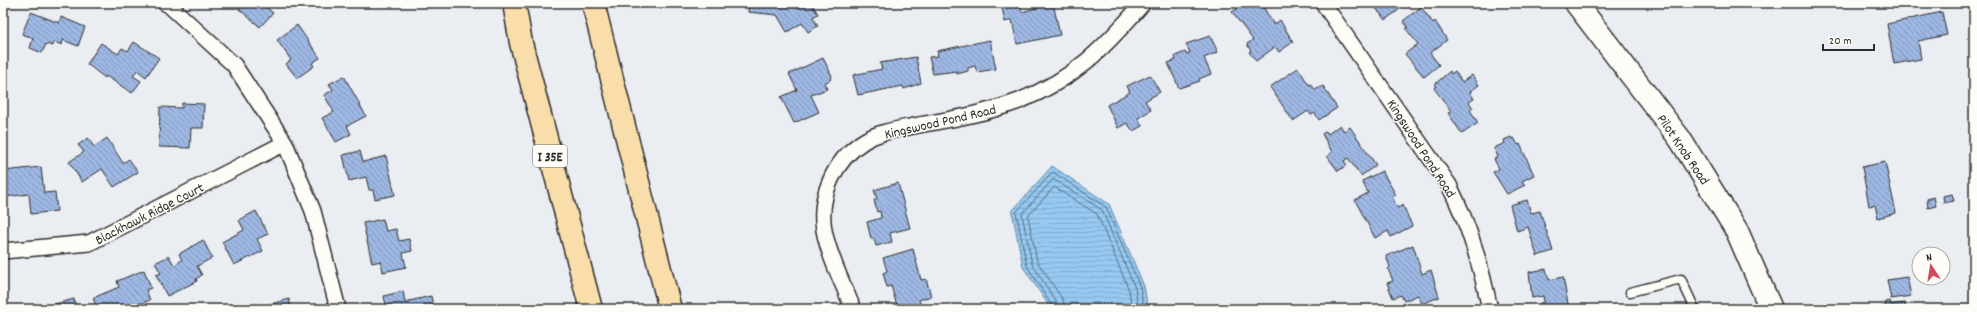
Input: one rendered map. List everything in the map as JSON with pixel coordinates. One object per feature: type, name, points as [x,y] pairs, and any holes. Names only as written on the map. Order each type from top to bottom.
[{"type":"highway","name":"I 35E","points":[[514,3],[523,50],[591,309]]},
{"type":"highway","points":[[593,3],[670,309]]},
{"type":"main road","name":"Pilot Knob Road","points":[[1576,3],[1680,139],[1737,231],[1771,309]]},
{"type":"street","name":"Kingswood Pond Road","points":[[853,309],[826,239],[823,220],[826,192],[833,175],[844,159],[865,140],[882,133],[986,111],[1018,101],[1055,84],[1089,61],[1104,47],[1143,3]]},
{"type":"street","name":"Kingswood Pond Road","points":[[1323,3],[1449,185],[1474,242],[1490,309]]},
{"type":"street","points":[[168,4],[234,65],[286,143],[313,210],[338,309]]},
{"type":"street","name":"Blackhawk Ridge Court","points":[[3,251],[89,243],[286,143]]},
{"type":"lane","points":[[1630,292],[1681,279],[1695,309]]},
{"type":"water","points":[[1052,166],[1109,204],[1144,286],[1148,309],[1051,309],[1023,267],[1012,211]]},
{"type":"building","points":[[240,3],[270,3],[266,7],[273,13],[260,27],[239,9],[242,5]]},
{"type":"building","points":[[749,3],[811,3],[818,14],[813,17],[818,26],[808,32],[802,23],[787,32],[777,15],[748,12]]},
{"type":"building","points":[[1001,3],[1020,3],[1022,12],[1053,3],[1060,35],[1017,44],[1012,20],[1005,22]]},
{"type":"building","points":[[1246,3],[1255,3],[1258,8],[1262,5],[1274,25],[1280,20],[1293,42],[1279,52],[1275,47],[1256,61],[1249,52],[1251,51],[1247,44],[1253,40],[1232,12]]},
{"type":"building","points":[[1372,3],[1396,3],[1400,9],[1385,20]]},
{"type":"building","points":[[1421,7],[1433,23],[1435,21],[1447,40],[1430,53],[1439,65],[1424,77],[1405,54],[1418,44],[1406,29],[1408,27],[1403,21]]},
{"type":"building","points":[[31,12],[59,23],[61,17],[85,27],[78,46],[63,40],[62,45],[54,42],[53,46],[46,44],[42,53],[30,48],[33,38],[22,34]]},
{"type":"building","points":[[1942,12],[1947,35],[1918,41],[1921,59],[1894,64],[1887,24]]},
{"type":"building","points":[[297,25],[320,58],[312,63],[314,66],[297,78],[286,64],[291,60],[277,40]]},
{"type":"building","points":[[1210,36],[1218,52],[1204,58],[1211,74],[1199,79],[1200,81],[1179,88],[1168,63],[1176,60],[1175,56],[1185,52],[1186,54],[1190,53],[1186,44]]},
{"type":"building","points":[[990,40],[996,69],[977,72],[975,66],[968,68],[968,71],[957,74],[957,71],[933,74],[929,57],[938,56],[937,51]]},
{"type":"building","points":[[134,42],[159,58],[146,77],[137,70],[133,76],[141,81],[132,93],[106,76],[105,78],[87,64],[101,43],[118,54],[122,48],[128,51]]},
{"type":"building","points":[[916,57],[921,83],[904,89],[903,86],[858,95],[853,75],[882,69],[880,63]]},
{"type":"building","points":[[823,58],[832,76],[830,80],[824,83],[827,89],[811,95],[819,112],[794,123],[781,97],[797,90],[789,74]]},
{"type":"building","points":[[1298,68],[1309,85],[1311,84],[1315,90],[1323,86],[1337,108],[1319,120],[1315,113],[1311,115],[1308,111],[1293,121],[1270,87]]},
{"type":"building","points":[[1450,71],[1451,74],[1455,71],[1462,82],[1472,75],[1479,85],[1470,92],[1474,99],[1469,102],[1473,108],[1470,110],[1478,123],[1462,134],[1448,113],[1451,111],[1434,88],[1437,86],[1435,84]]},
{"type":"building","points":[[1150,75],[1160,92],[1145,101],[1151,110],[1138,118],[1142,126],[1133,131],[1127,123],[1118,128],[1107,105],[1130,92],[1127,86]]},
{"type":"building","points":[[344,76],[366,116],[347,126],[351,134],[336,142],[322,118],[334,112],[324,95],[333,90],[329,84]]},
{"type":"building","points":[[182,103],[204,104],[203,128],[191,128],[190,148],[159,147],[160,107],[182,108]]},
{"type":"building","points":[[1340,125],[1344,131],[1350,127],[1376,165],[1361,176],[1348,158],[1344,161],[1347,165],[1338,171],[1327,156],[1332,152],[1322,134],[1326,131],[1328,134]]},
{"type":"building","points":[[1511,137],[1512,139],[1514,138],[1518,145],[1520,144],[1534,175],[1522,181],[1525,185],[1507,194],[1493,172],[1499,169],[1494,159],[1498,157],[1494,148],[1505,143],[1504,140]]},
{"type":"building","points":[[88,138],[94,147],[107,138],[123,163],[129,159],[138,172],[114,187],[102,169],[82,182],[69,162],[84,152],[78,145]]},
{"type":"building","points":[[360,151],[363,162],[386,156],[395,195],[375,199],[373,190],[369,190],[366,177],[349,181],[343,155]]},
{"type":"building","points":[[1885,162],[1896,213],[1878,218],[1875,205],[1869,206],[1862,167]]},
{"type":"building","points":[[41,167],[44,193],[55,192],[57,211],[31,214],[29,194],[5,197],[3,171]]},
{"type":"building","points":[[1382,171],[1396,195],[1392,197],[1398,208],[1403,205],[1412,226],[1391,237],[1388,231],[1375,238],[1355,200],[1368,193],[1362,181]]},
{"type":"building","points":[[898,183],[910,228],[890,233],[892,242],[876,246],[874,239],[871,239],[867,222],[881,218],[880,211],[877,212],[874,200],[877,199],[874,190]]},
{"type":"building","points":[[1952,194],[1954,201],[1944,203],[1943,196]]},
{"type":"building","points":[[1934,197],[1936,206],[1928,208],[1927,199]]},
{"type":"building","points":[[1527,200],[1531,213],[1540,211],[1553,251],[1537,256],[1528,227],[1517,231],[1510,205]]},
{"type":"building","points":[[256,211],[268,234],[257,239],[263,251],[234,265],[222,242],[244,230],[239,220]]},
{"type":"building","points":[[383,219],[386,231],[396,229],[399,241],[409,239],[412,251],[403,253],[406,267],[383,272],[381,261],[372,263],[363,223]]},
{"type":"building","points":[[203,240],[212,258],[197,266],[202,275],[196,279],[197,281],[167,296],[156,275],[161,273],[155,263],[169,256],[174,265],[182,260],[179,254]]},
{"type":"building","points":[[1413,245],[1422,274],[1431,270],[1439,297],[1422,304],[1418,295],[1404,301],[1401,295],[1393,298],[1387,283],[1393,281],[1388,269],[1390,267],[1386,256]]},
{"type":"building","points":[[913,249],[921,280],[926,279],[931,296],[919,300],[922,309],[898,309],[891,286],[887,287],[883,273],[887,271],[883,258]]},
{"type":"building","points":[[1546,269],[1549,280],[1563,277],[1569,309],[1542,309],[1540,303],[1544,302],[1543,296],[1532,298],[1529,272]]},
{"type":"building","points":[[144,270],[151,288],[146,290],[150,300],[127,309],[97,309],[93,298],[119,287],[117,281]]},
{"type":"building","points":[[1907,277],[1911,296],[1891,299],[1887,280]]},
{"type":"building","points":[[403,291],[405,302],[431,296],[434,309],[387,309],[384,296]]},
{"type":"building","points":[[74,299],[76,309],[48,309],[47,306]]},
{"type":"building","points":[[289,299],[291,309],[268,309],[267,305]]},
{"type":"building","points":[[1890,301],[1891,305],[1905,303],[1906,309],[1874,309],[1886,306],[1885,302]]}]
